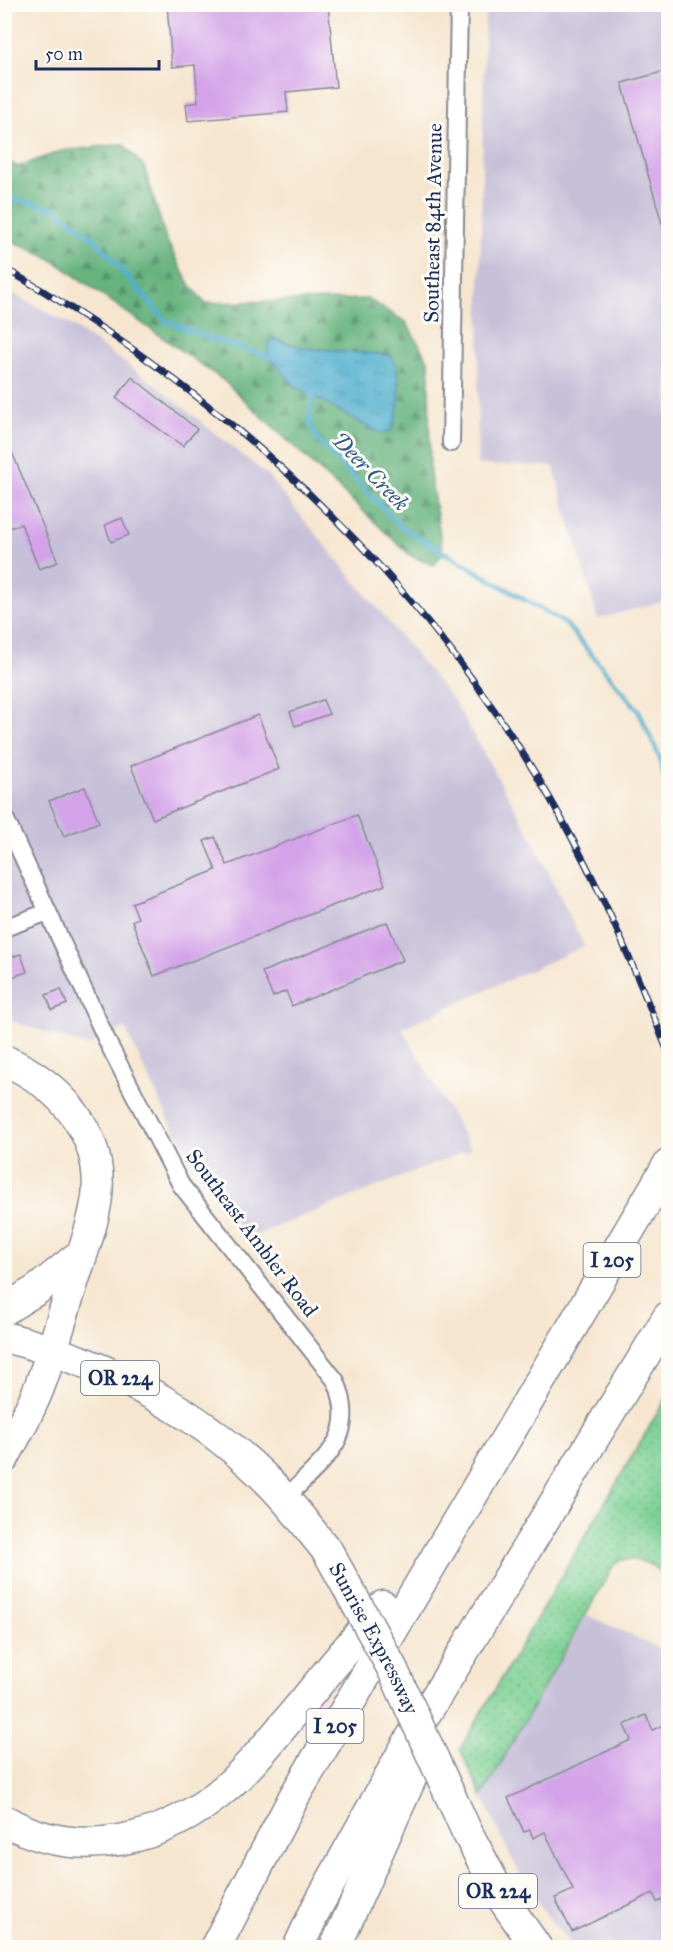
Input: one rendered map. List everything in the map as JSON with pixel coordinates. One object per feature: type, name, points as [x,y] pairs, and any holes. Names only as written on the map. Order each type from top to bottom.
[{"type":"highway","points":[[4,1060],[28,1071],[67,1102],[85,1131],[95,1161],[97,1179],[93,1217],[40,1386],[4,1458]]},
{"type":"highway","name":"I 205","points":[[215,1947],[295,1795],[663,1173]]},
{"type":"highway","points":[[4,1310],[38,1289],[81,1254]]},
{"type":"highway","points":[[298,1947],[377,1798],[447,1678],[669,1317]]},
{"type":"highway","name":"Sunrise Expressway","points":[[4,1338],[51,1350],[94,1365],[177,1410],[239,1455],[285,1499],[328,1552],[392,1668],[466,1830],[502,1898],[537,1947]]},
{"type":"highway","points":[[4,1820],[50,1840],[100,1843],[156,1831],[196,1811],[229,1785],[259,1754],[463,1510]]},
{"type":"highway","points":[[335,1947],[475,1635]]},
{"type":"street","name":"Southeast 84th Avenue","points":[[451,443],[459,4]]},
{"type":"street","name":"Southeast Ambler Road","points":[[4,816],[109,1046],[181,1185],[336,1381],[343,1398],[345,1421],[338,1442],[285,1499]]},
{"type":"street","points":[[4,928],[48,912]]},
{"type":"shaded area","points":[[485,5],[668,5],[668,600],[598,619],[553,466],[477,465]]},
{"type":"shaded area","points":[[4,289],[68,323],[149,380],[267,475],[454,701],[531,836],[584,946],[402,1028],[471,1149],[246,1239],[177,1137],[125,1028],[87,1046],[5,1019]]},
{"type":"shaded area","points":[[587,1615],[668,1652],[668,1947],[574,1947],[552,1923],[517,1869],[482,1796]]},
{"type":"green space","points":[[123,144],[144,167],[166,239],[188,282],[205,303],[368,299],[406,322],[429,362],[430,474],[443,553],[434,565],[411,556],[224,381],[51,259],[5,238],[5,160],[18,167],[61,151]]},
{"type":"green space","points":[[668,1395],[668,1585],[660,1572],[646,1563],[630,1559],[615,1563],[482,1796],[460,1749]]},
{"type":"water","points":[[274,339],[305,348],[390,355],[399,382],[399,403],[391,431],[381,434],[296,387],[268,356],[268,343]]},
{"type":"building","points":[[167,4],[328,4],[336,87],[286,92],[288,112],[188,121],[186,104],[198,102],[195,65],[172,67]]},
{"type":"building","points":[[669,70],[669,234],[665,234],[622,83]]},
{"type":"building","points":[[132,377],[197,429],[183,446],[116,398]]},
{"type":"building","points":[[4,433],[58,562],[39,569],[21,524],[4,530]]},
{"type":"building","points":[[122,518],[129,535],[111,542],[105,525]]},
{"type":"building","points":[[323,700],[329,714],[295,726],[290,712]]},
{"type":"building","points":[[258,715],[279,769],[153,819],[131,766]]},
{"type":"building","points":[[85,787],[99,822],[64,836],[49,801]]},
{"type":"building","points":[[357,815],[385,885],[154,976],[132,921],[138,918],[132,903],[216,870],[204,841],[215,837],[227,865]]},
{"type":"building","points":[[387,922],[403,960],[292,1006],[286,991],[273,997],[262,972]]},
{"type":"building","points":[[21,954],[27,972],[12,977],[5,959]]},
{"type":"building","points":[[61,989],[67,1004],[52,1010],[46,995]]},
{"type":"building","points":[[646,1715],[653,1730],[669,1722],[669,1897],[657,1902],[653,1893],[572,1932],[555,1898],[573,1890],[545,1832],[533,1838],[530,1830],[524,1832],[508,1798],[631,1740],[624,1725]]},
{"type":"waterway","name":"Deer Creek","points":[[4,197],[56,209],[95,239],[165,320],[209,338],[273,358]]},
{"type":"waterway","name":"Deer Creek","points":[[310,391],[313,397],[309,419],[316,438],[401,527],[566,624],[638,710],[659,756],[668,790]]},
{"type":"railway","points":[[4,268],[92,321],[175,380],[255,445],[330,514],[399,588],[464,668],[522,751],[587,866],[612,918],[668,1052]]}]
